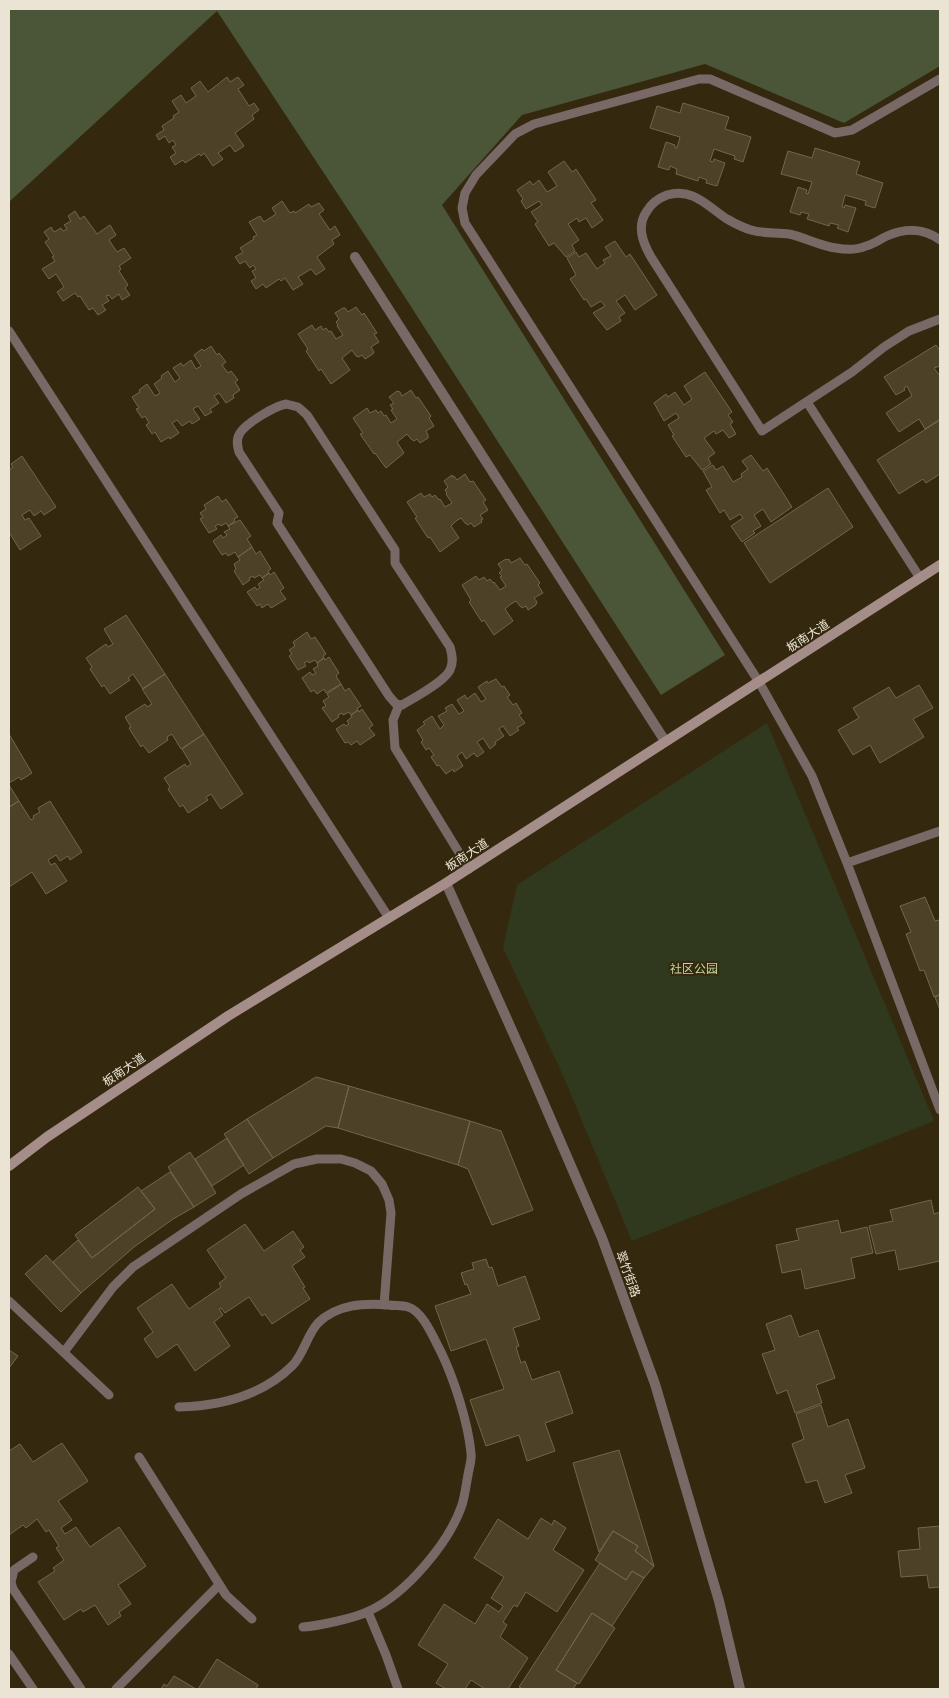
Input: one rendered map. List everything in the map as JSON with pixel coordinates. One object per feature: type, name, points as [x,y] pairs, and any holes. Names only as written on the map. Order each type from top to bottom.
[{"type":"main road","name":"板南大道","points":[[9,1166],[47,1137],[228,1016],[446,883],[940,565]]},
{"type":"street","points":[[355,257],[665,741]]},
{"type":"street","name":"翠竹街路","points":[[446,883],[602,1238],[648,1365],[720,1601],[740,1689]]},
{"type":"lane","points":[[940,80],[852,130],[835,133],[710,79],[700,79],[534,124],[515,134],[476,175],[465,193],[462,208],[465,223],[759,682],[812,776],[847,863],[940,1110]]},
{"type":"lane","points":[[940,240],[925,232],[914,229],[899,232],[865,247],[853,249],[836,248],[811,242],[791,234],[752,230],[727,219],[702,200],[689,194],[676,193],[665,196],[648,208],[643,216],[641,227],[645,247],[762,431],[852,372],[884,347],[909,331],[940,319]]},
{"type":"lane","points":[[9,331],[388,918]]},
{"type":"lane","points":[[807,402],[920,578]]},
{"type":"lane","points":[[399,705],[389,696],[276,523],[279,513],[239,452],[237,441],[241,431],[280,405],[298,407],[308,415],[395,550],[395,562],[450,647],[453,659],[447,674],[399,705],[394,716],[394,744],[398,755],[469,868]]},
{"type":"lane","points":[[847,863],[940,831]]},
{"type":"lane","points":[[64,1352],[113,1286],[133,1267],[256,1186],[294,1164],[317,1159],[341,1159],[355,1163],[371,1170],[382,1184],[389,1200],[391,1213],[384,1305]]},
{"type":"lane","points":[[9,1301],[109,1395]]},
{"type":"lane","points":[[179,1407],[226,1402],[259,1389],[279,1378],[294,1364],[318,1323],[329,1314],[341,1308],[373,1303],[409,1307],[429,1328],[444,1359],[464,1417],[471,1454],[461,1506],[446,1536],[431,1558],[412,1580],[390,1599],[368,1612],[303,1627]]},
{"type":"lane","points":[[139,1458],[226,1595],[252,1619]]},
{"type":"lane","points":[[33,1557],[14,1570],[11,1582],[13,1589],[81,1689]]},
{"type":"lane","points":[[116,1689],[219,1585]]},
{"type":"lane","points":[[368,1612],[398,1689]]},
{"type":"lane","points":[[9,1654],[33,1689]]},
{"type":"green space","points":[[9,9],[940,9],[940,66],[844,123],[705,64],[522,115],[442,205],[725,655],[661,695],[372,246],[217,11],[9,202]]},
{"type":"green space","name":"社区公园","points":[[767,723],[934,1121],[632,1241],[562,1073],[503,948],[517,885]]},
{"type":"building","points":[[227,77],[230,82],[238,77],[244,85],[238,89],[249,106],[254,103],[259,110],[252,115],[254,119],[235,133],[244,146],[235,152],[230,145],[218,153],[223,159],[213,166],[204,153],[185,163],[183,160],[175,165],[170,157],[176,153],[172,147],[176,145],[173,140],[169,143],[165,136],[159,140],[156,135],[164,130],[162,126],[179,112],[172,101],[181,95],[186,103],[196,96],[191,88],[200,81],[208,92]]},
{"type":"building","points":[[683,103],[729,117],[725,129],[751,137],[743,162],[734,159],[735,156],[714,149],[710,161],[713,162],[714,159],[725,163],[717,186],[706,183],[707,180],[699,177],[698,181],[676,174],[677,169],[670,166],[669,170],[658,167],[666,142],[675,145],[675,148],[677,148],[680,137],[650,128],[657,106],[680,113]]},
{"type":"building","points":[[815,148],[860,162],[856,174],[883,183],[875,208],[865,205],[866,201],[845,195],[842,207],[844,208],[845,205],[856,208],[848,232],[837,228],[839,225],[830,223],[829,226],[807,219],[809,214],[801,212],[800,215],[790,212],[798,187],[807,190],[806,193],[808,194],[812,182],[781,174],[788,151],[812,158]]},
{"type":"building","points":[[564,161],[572,172],[576,169],[596,200],[591,203],[603,220],[592,228],[586,218],[579,222],[577,218],[568,224],[579,240],[572,245],[575,251],[566,257],[554,243],[549,246],[535,224],[538,222],[531,212],[542,205],[539,201],[526,209],[521,201],[523,199],[517,190],[530,181],[533,185],[539,180],[547,192],[557,186],[548,172]]},
{"type":"building","points":[[282,201],[290,213],[294,211],[295,213],[309,204],[311,207],[319,203],[324,210],[319,214],[330,230],[335,226],[340,235],[332,240],[334,244],[317,257],[325,269],[316,275],[311,269],[298,277],[303,284],[293,290],[285,278],[281,281],[279,279],[266,288],[263,284],[256,289],[251,281],[256,278],[252,271],[256,269],[253,265],[250,268],[245,261],[240,264],[235,257],[243,252],[240,248],[257,235],[249,222],[260,216],[264,222],[276,214],[272,208]]},
{"type":"building","points":[[75,211],[80,219],[84,216],[97,234],[110,225],[116,235],[109,240],[117,252],[124,248],[131,258],[119,266],[121,269],[119,271],[128,285],[125,288],[130,295],[122,300],[119,294],[112,299],[109,295],[106,296],[109,301],[102,305],[106,310],[98,315],[93,308],[89,310],[80,296],[78,297],[75,293],[63,301],[57,292],[64,287],[56,274],[49,279],[42,269],[55,261],[45,242],[49,239],[44,232],[51,227],[54,232],[61,228],[63,231],[67,229],[64,225],[71,221],[68,216]]},
{"type":"building","points":[[615,241],[626,257],[630,254],[657,295],[635,310],[625,295],[616,301],[625,313],[619,317],[621,321],[607,330],[593,313],[605,306],[601,301],[591,307],[586,299],[584,300],[570,279],[576,275],[567,258],[576,252],[579,257],[586,253],[597,269],[605,263],[603,260],[611,256],[605,247]]},
{"type":"building","points":[[356,307],[362,315],[364,313],[377,333],[374,334],[379,342],[371,347],[374,352],[373,354],[365,359],[362,355],[356,356],[352,350],[342,358],[350,370],[331,384],[321,369],[319,371],[298,334],[312,325],[315,330],[321,326],[323,330],[326,328],[329,332],[331,331],[336,339],[343,335],[337,326],[336,322],[339,319],[335,313],[343,308],[348,312]]},
{"type":"building","points":[[936,345],[940,351],[940,366],[934,368],[940,376],[940,419],[925,429],[919,419],[899,432],[886,413],[912,396],[907,386],[904,388],[905,390],[896,395],[884,377]]},
{"type":"building","points":[[211,346],[217,355],[219,353],[226,362],[222,365],[228,373],[231,371],[238,380],[235,382],[240,390],[233,395],[234,398],[226,403],[219,393],[214,396],[219,403],[210,409],[212,412],[205,416],[198,406],[193,409],[200,419],[192,424],[190,421],[182,426],[177,420],[172,423],[179,433],[161,442],[155,432],[152,434],[146,425],[149,423],[145,416],[142,418],[136,409],[139,408],[132,397],[147,384],[155,396],[160,393],[154,384],[162,378],[161,376],[168,371],[175,382],[180,378],[173,368],[181,363],[183,366],[191,360],[196,369],[201,366],[194,355],[202,349],[204,351]]},
{"type":"building","points":[[705,372],[732,412],[728,415],[733,422],[730,424],[736,434],[729,438],[723,430],[716,434],[714,431],[704,438],[715,453],[708,458],[711,464],[702,470],[690,455],[686,457],[672,436],[674,435],[668,425],[679,418],[676,413],[664,421],[654,403],[666,394],[668,397],[675,392],[684,405],[692,399],[684,386]]},
{"type":"building","points":[[411,390],[431,416],[429,418],[434,426],[426,431],[428,438],[420,443],[417,439],[414,441],[411,439],[407,434],[397,442],[404,453],[386,468],[360,434],[363,433],[353,418],[367,408],[370,413],[376,410],[378,413],[381,411],[391,423],[397,419],[390,405],[394,403],[389,397],[397,391],[402,396]]},
{"type":"building","points":[[940,420],[940,474],[926,483],[923,479],[899,494],[877,460]]},
{"type":"building","points":[[751,455],[763,471],[767,468],[792,507],[771,522],[763,509],[754,515],[761,526],[742,542],[731,526],[743,518],[740,514],[730,520],[724,510],[720,513],[706,490],[712,487],[703,471],[713,465],[716,470],[723,466],[733,482],[742,477],[741,474],[748,469],[742,461]]},
{"type":"building","points":[[22,456],[56,507],[44,515],[41,511],[34,516],[30,510],[22,515],[25,520],[29,518],[41,536],[20,550],[9,532],[9,470],[13,467],[11,464]]},
{"type":"building","points":[[465,474],[470,482],[473,481],[486,500],[483,502],[488,510],[480,515],[483,519],[481,520],[482,522],[474,527],[471,523],[468,525],[465,523],[461,518],[456,521],[451,526],[459,538],[440,552],[430,537],[428,538],[407,502],[421,493],[424,497],[430,494],[432,497],[435,495],[440,499],[445,507],[452,503],[446,494],[445,490],[448,487],[444,481],[452,475],[457,480]]},
{"type":"building","points":[[828,488],[853,527],[770,583],[744,543]]},
{"type":"building","points":[[218,496],[222,502],[226,499],[238,517],[228,526],[226,523],[221,526],[219,524],[215,526],[217,529],[209,533],[200,519],[203,517],[200,513],[206,509],[204,505]]},
{"type":"building","points":[[240,520],[251,536],[247,539],[252,547],[238,557],[235,552],[228,556],[226,553],[222,555],[213,541],[221,535],[223,538],[227,535],[224,532],[230,529],[228,526]]},
{"type":"building","points":[[252,547],[256,554],[260,551],[271,569],[262,578],[260,575],[254,578],[253,576],[243,585],[234,571],[236,569],[234,564],[240,560],[238,557]]},
{"type":"building","points":[[520,558],[525,565],[527,564],[540,583],[538,585],[543,593],[534,598],[537,602],[536,605],[528,610],[526,606],[522,608],[516,601],[505,609],[513,621],[494,635],[484,620],[482,622],[469,602],[471,600],[462,585],[476,576],[479,580],[484,577],[487,581],[490,579],[494,582],[500,590],[506,586],[500,577],[502,576],[499,573],[502,570],[498,564],[506,559],[509,559],[511,563]]},
{"type":"building","points":[[274,572],[284,588],[280,591],[286,599],[271,608],[268,604],[262,608],[260,604],[257,606],[247,592],[255,587],[257,590],[260,587],[258,584],[264,580],[262,578]]},
{"type":"building","points":[[126,615],[165,674],[143,689],[133,674],[128,678],[130,680],[110,694],[104,685],[102,687],[90,669],[92,667],[86,658],[106,644],[108,647],[113,644],[104,629]]},
{"type":"building","points":[[307,632],[311,639],[315,637],[326,654],[317,663],[315,660],[309,663],[308,661],[304,663],[306,666],[298,670],[289,656],[292,654],[289,650],[295,646],[293,642]]},
{"type":"building","points":[[329,657],[339,673],[336,676],[341,684],[326,693],[324,689],[317,694],[314,690],[311,692],[302,678],[310,672],[312,675],[316,673],[313,669],[318,666],[317,663]]},
{"type":"building","points":[[165,674],[204,734],[181,749],[172,734],[167,737],[168,740],[149,753],[143,745],[141,747],[129,728],[131,727],[125,717],[145,704],[147,707],[152,704],[142,689]]},
{"type":"building","points":[[496,679],[510,695],[507,697],[513,705],[516,703],[522,713],[519,715],[525,723],[510,736],[503,726],[499,729],[504,736],[495,742],[496,744],[490,749],[483,738],[477,742],[484,752],[477,757],[474,753],[466,759],[462,752],[457,756],[463,766],[454,772],[453,769],[446,774],[431,757],[434,755],[429,748],[426,750],[417,730],[425,724],[423,722],[432,716],[440,729],[444,725],[438,716],[447,711],[445,708],[452,704],[459,714],[464,711],[457,700],[465,695],[467,699],[475,693],[481,702],[486,699],[478,687],[487,681],[488,683]]},
{"type":"building","points":[[341,684],[345,691],[349,688],[361,706],[351,715],[349,712],[338,715],[339,717],[332,722],[322,708],[326,706],[323,701],[329,697],[327,694]]},
{"type":"building","points":[[919,685],[933,708],[913,719],[924,737],[880,763],[870,745],[853,755],[838,730],[859,718],[853,708],[889,687],[896,698]]},
{"type":"building","points":[[362,709],[373,725],[369,728],[375,735],[360,745],[357,741],[351,745],[348,742],[345,743],[336,729],[344,724],[346,726],[349,724],[347,721],[352,717],[351,715]]},
{"type":"building","points":[[9,734],[32,773],[21,780],[19,777],[11,782],[9,781]]},
{"type":"building","points":[[204,734],[243,794],[221,809],[211,794],[206,797],[208,800],[188,813],[183,805],[180,807],[168,789],[170,787],[164,778],[185,764],[187,767],[191,764],[182,749]]},
{"type":"building","points":[[9,785],[19,801],[9,807]]},
{"type":"building","points":[[19,801],[31,820],[34,818],[33,816],[40,812],[38,808],[50,801],[82,852],[70,860],[68,856],[60,861],[56,855],[48,860],[51,865],[55,863],[67,881],[46,894],[32,872],[9,887],[9,807]]},
{"type":"building","points":[[925,897],[935,921],[939,920],[940,924],[940,994],[934,997],[924,970],[920,971],[906,934],[911,932],[900,906]]},
{"type":"building","points":[[940,995],[940,1010],[935,997]]},
{"type":"building","points":[[316,1077],[349,1086],[338,1128],[326,1126],[273,1158],[247,1119]]},
{"type":"building","points":[[349,1086],[470,1121],[458,1165],[338,1128]]},
{"type":"building","points":[[247,1119],[273,1158],[249,1174],[224,1134]]},
{"type":"building","points":[[470,1121],[501,1131],[533,1210],[492,1225],[468,1169],[458,1165]]},
{"type":"building","points":[[227,1138],[244,1165],[212,1186],[195,1159]]},
{"type":"building","points":[[190,1152],[216,1193],[194,1207],[168,1167]]},
{"type":"building","points":[[170,1172],[194,1207],[173,1219],[134,1247],[81,1293],[53,1262],[78,1240],[92,1258],[155,1209],[141,1191]]},
{"type":"building","points":[[138,1187],[155,1209],[92,1258],[75,1235]]},
{"type":"building","points":[[931,1200],[934,1214],[940,1212],[940,1261],[899,1270],[895,1250],[876,1254],[869,1226],[893,1221],[890,1210]]},
{"type":"building","points":[[838,1220],[841,1233],[867,1227],[873,1253],[851,1258],[855,1278],[805,1289],[801,1269],[782,1273],[776,1245],[799,1240],[796,1229]]},
{"type":"building","points":[[245,1224],[264,1251],[293,1231],[304,1247],[300,1250],[305,1257],[292,1266],[310,1299],[272,1324],[265,1314],[262,1316],[249,1297],[225,1313],[221,1308],[219,1309],[223,1315],[214,1322],[230,1346],[195,1371],[177,1344],[157,1358],[144,1339],[153,1332],[137,1308],[172,1284],[189,1309],[221,1287],[219,1283],[226,1278],[207,1250]]},
{"type":"building","points":[[46,1255],[81,1293],[61,1312],[25,1274]]},
{"type":"building","points":[[486,1259],[489,1268],[492,1267],[498,1286],[525,1276],[540,1319],[513,1328],[519,1346],[516,1347],[521,1363],[525,1361],[532,1380],[559,1371],[573,1413],[545,1423],[555,1451],[527,1461],[519,1435],[486,1446],[470,1400],[504,1389],[486,1339],[451,1351],[435,1306],[471,1294],[467,1284],[465,1285],[461,1273],[474,1269],[472,1263]]},
{"type":"building","points":[[791,1315],[799,1337],[818,1330],[835,1378],[816,1385],[822,1403],[795,1413],[787,1390],[777,1394],[762,1354],[775,1350],[766,1324]]},
{"type":"building","points":[[9,1350],[18,1356],[9,1368]]},
{"type":"building","points":[[821,1405],[828,1427],[848,1419],[865,1468],[845,1475],[852,1493],[825,1503],[817,1480],[806,1483],[792,1444],[804,1439],[796,1414]]},
{"type":"building","points":[[62,1443],[88,1481],[58,1501],[72,1520],[61,1528],[65,1534],[76,1527],[90,1547],[119,1527],[146,1566],[118,1585],[131,1604],[119,1612],[121,1616],[108,1625],[95,1605],[83,1612],[81,1609],[64,1620],[38,1582],[55,1571],[53,1568],[64,1560],[56,1548],[59,1546],[49,1530],[46,1532],[37,1519],[26,1528],[23,1525],[9,1535],[9,1451],[20,1444],[33,1462]]},
{"type":"building","points":[[619,1450],[654,1566],[635,1551],[638,1546],[613,1531],[599,1552],[573,1463]]},
{"type":"building","points":[[541,1518],[552,1525],[554,1520],[566,1528],[553,1550],[584,1570],[557,1612],[526,1592],[517,1607],[514,1605],[503,1622],[507,1625],[500,1637],[528,1658],[508,1689],[485,1689],[471,1680],[465,1689],[446,1689],[436,1683],[448,1664],[418,1645],[444,1604],[475,1624],[487,1604],[499,1612],[503,1606],[491,1598],[504,1577],[474,1558],[498,1519],[528,1539]]},
{"type":"building","points":[[940,1526],[940,1587],[929,1588],[927,1575],[901,1577],[898,1551],[920,1549],[918,1528]]},
{"type":"building","points":[[613,1531],[638,1546],[635,1551],[654,1566],[644,1578],[632,1571],[626,1580],[595,1560]]},
{"type":"building","points":[[600,1563],[626,1580],[632,1571],[644,1578],[612,1626],[592,1613],[556,1670],[577,1683],[573,1689],[524,1689],[519,1687]]},
{"type":"building","points":[[592,1613],[615,1628],[579,1684],[556,1670]]},
{"type":"building","points":[[217,1659],[258,1685],[256,1689],[198,1689]]},
{"type":"building","points":[[174,1676],[196,1689],[161,1689],[164,1684],[167,1686]]}]
